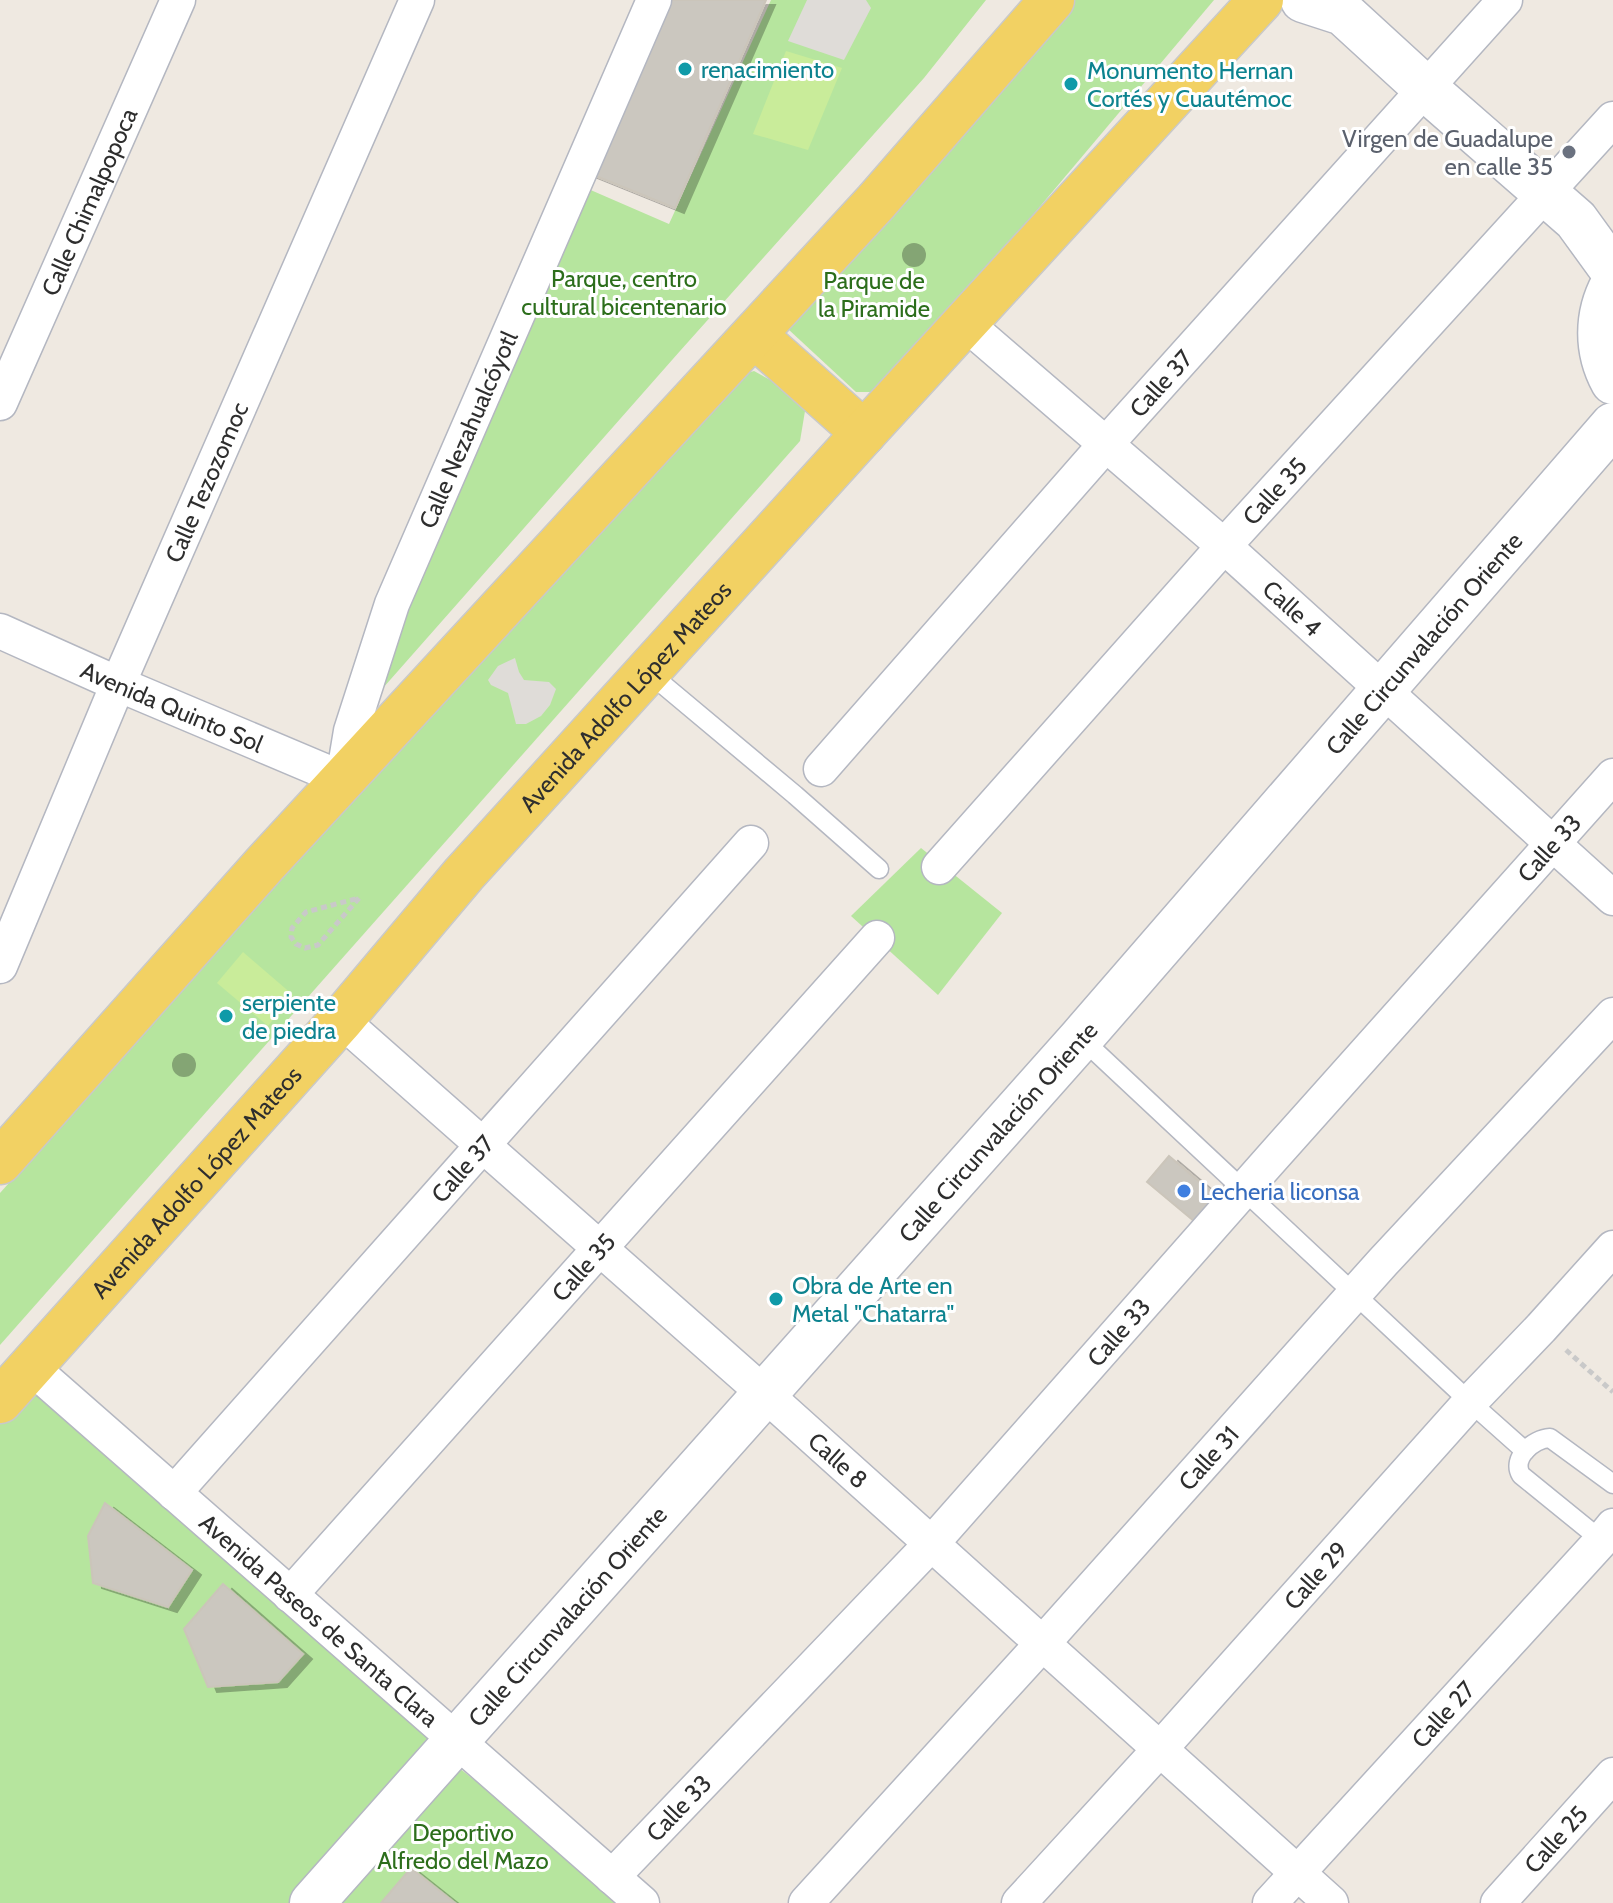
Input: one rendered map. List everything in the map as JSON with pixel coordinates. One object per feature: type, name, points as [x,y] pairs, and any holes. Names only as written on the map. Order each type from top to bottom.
[{"type":"main road","points":[[0,1162],[264,865],[876,202],[1052,0]]},
{"type":"main road","name":"Avenida Adolfo López Mateos","points":[[0,1401],[341,1020],[464,874],[1261,0]]},
{"type":"main road","points":[[754,335],[864,433]]},
{"type":"street","name":"Calle Chimalpopoca","points":[[0,403],[178,0]]},
{"type":"street","name":"Calle Tezozomoc","points":[[0,966],[118,684],[417,0]]},
{"type":"street","name":"Calle Nezahualcóyotl","points":[[343,779],[351,731],[392,604],[654,0]]},
{"type":"street","name":"Calle 37","points":[[821,769],[1106,444],[1505,0]]},
{"type":"street","points":[[1329,4],[1578,217],[1613,271]]},
{"type":"street","name":"Calle 35","points":[[939,867],[1224,546],[1578,217],[1613,119]]},
{"type":"street","points":[[1613,284],[1607,294],[1600,333],[1602,353],[1613,382]]},
{"type":"street","name":"Calle 4","points":[[965,323],[1224,546],[1613,898]]},
{"type":"street","name":"Calle Circunvalación Oriente","points":[[312,1903],[1081,1038],[1613,425]]},
{"type":"street","name":"Avenida Quinto Sol","points":[[0,631],[343,779]]},
{"type":"street","name":"Calle 33","points":[[612,1877],[932,1543],[1613,776]]},
{"type":"street","name":"Calle 37","points":[[174,1493],[751,843]]},
{"type":"street","name":"Calle 35","points":[[290,1595],[877,938]]},
{"type":"street","name":"Calle 31","points":[[806,1903],[1383,1262],[1613,1015]]},
{"type":"street","name":"Calle 8","points":[[341,1020],[765,1394],[1331,1903]]},
{"type":"street","name":"Calle 29","points":[[1019,1903],[1470,1402],[1613,1248]]},
{"type":"street","name":"Avenida Paseos de Santa Clara","points":[[32,1368],[642,1903]]},
{"type":"street","name":"Calle 27","points":[[1270,1903],[1610,1540]]},
{"type":"street","name":"Calle 25","points":[[1498,1903],[1613,1775]]},
{"type":"lane","points":[[648,672],[879,869]]},
{"type":"lane","points":[[1081,1038],[1525,1451]]},
{"type":"lane","points":[[1577,1587],[1610,1540],[1517,1472],[1517,1464],[1525,1451],[1539,1439],[1550,1438],[1613,1484]]},
{"type":"path","points":[[359,898],[318,945],[305,948],[296,944],[291,937],[292,928],[306,912],[359,898]]},
{"type":"path","points":[[1541,1328],[1613,1392]]},
{"type":"green space","name":"Parque, centro cultural bicentenario","points":[[771,0],[986,0],[924,78],[383,688],[362,684],[586,188],[669,224]]},
{"type":"green space","name":"Parque de la Piramide","points":[[1053,0],[1214,0],[892,382],[872,392],[856,392],[788,329]]},
{"type":"green space","points":[[786,51],[842,68],[808,150],[753,134]]},
{"type":"green space","points":[[754,371],[783,387],[805,411],[800,441],[0,1345],[0,1193],[728,379]]},
{"type":"green space","points":[[921,848],[1002,913],[938,995],[851,916]]},
{"type":"green space","points":[[243,952],[293,995],[268,1026],[217,983]]},
{"type":"green space","points":[[43,1360],[458,1730],[301,1903],[0,1903],[0,1408]]},
{"type":"green space","name":"Deportivo Alfredo del Mazo","points":[[459,1768],[622,1895],[631,1903],[331,1903]]},
{"type":"shaded area","points":[[807,0],[866,0],[871,8],[844,60],[788,41]]},
{"type":"shaded area","points":[[515,658],[524,680],[549,682],[556,689],[550,705],[541,716],[526,724],[516,724],[508,693],[491,685],[488,680],[498,666]]},
{"type":"building","name":"renacimiento","points":[[666,0],[766,0],[675,208],[586,172]]},
{"type":"building","name":"Lecheria liconsa","points":[[1169,1156],[1221,1200],[1200,1226],[1147,1182]]},
{"type":"building","points":[[105,1503],[192,1570],[168,1607],[93,1583],[88,1536]]},
{"type":"building","points":[[223,1584],[303,1654],[278,1682],[208,1687],[184,1629]]},
{"type":"building","points":[[411,1868],[455,1903],[381,1903]]},
{"type":"place","name":"renacimiento","points":[[685,69]]},
{"type":"place","name":"Monumento Hernan Cortés y Cuautémoc","points":[[1071,84]]},
{"type":"place","name":"Virgen de Guadalupe en calle 35","points":[[1569,152]]},
{"type":"place","name":"serpiente de piedra","points":[[226,1016]]},
{"type":"place","name":"Lecheria liconsa","points":[[1184,1191]]},
{"type":"place","name":"Obra de Arte en Metal \"Chatarra\"","points":[[776,1299]]}]
